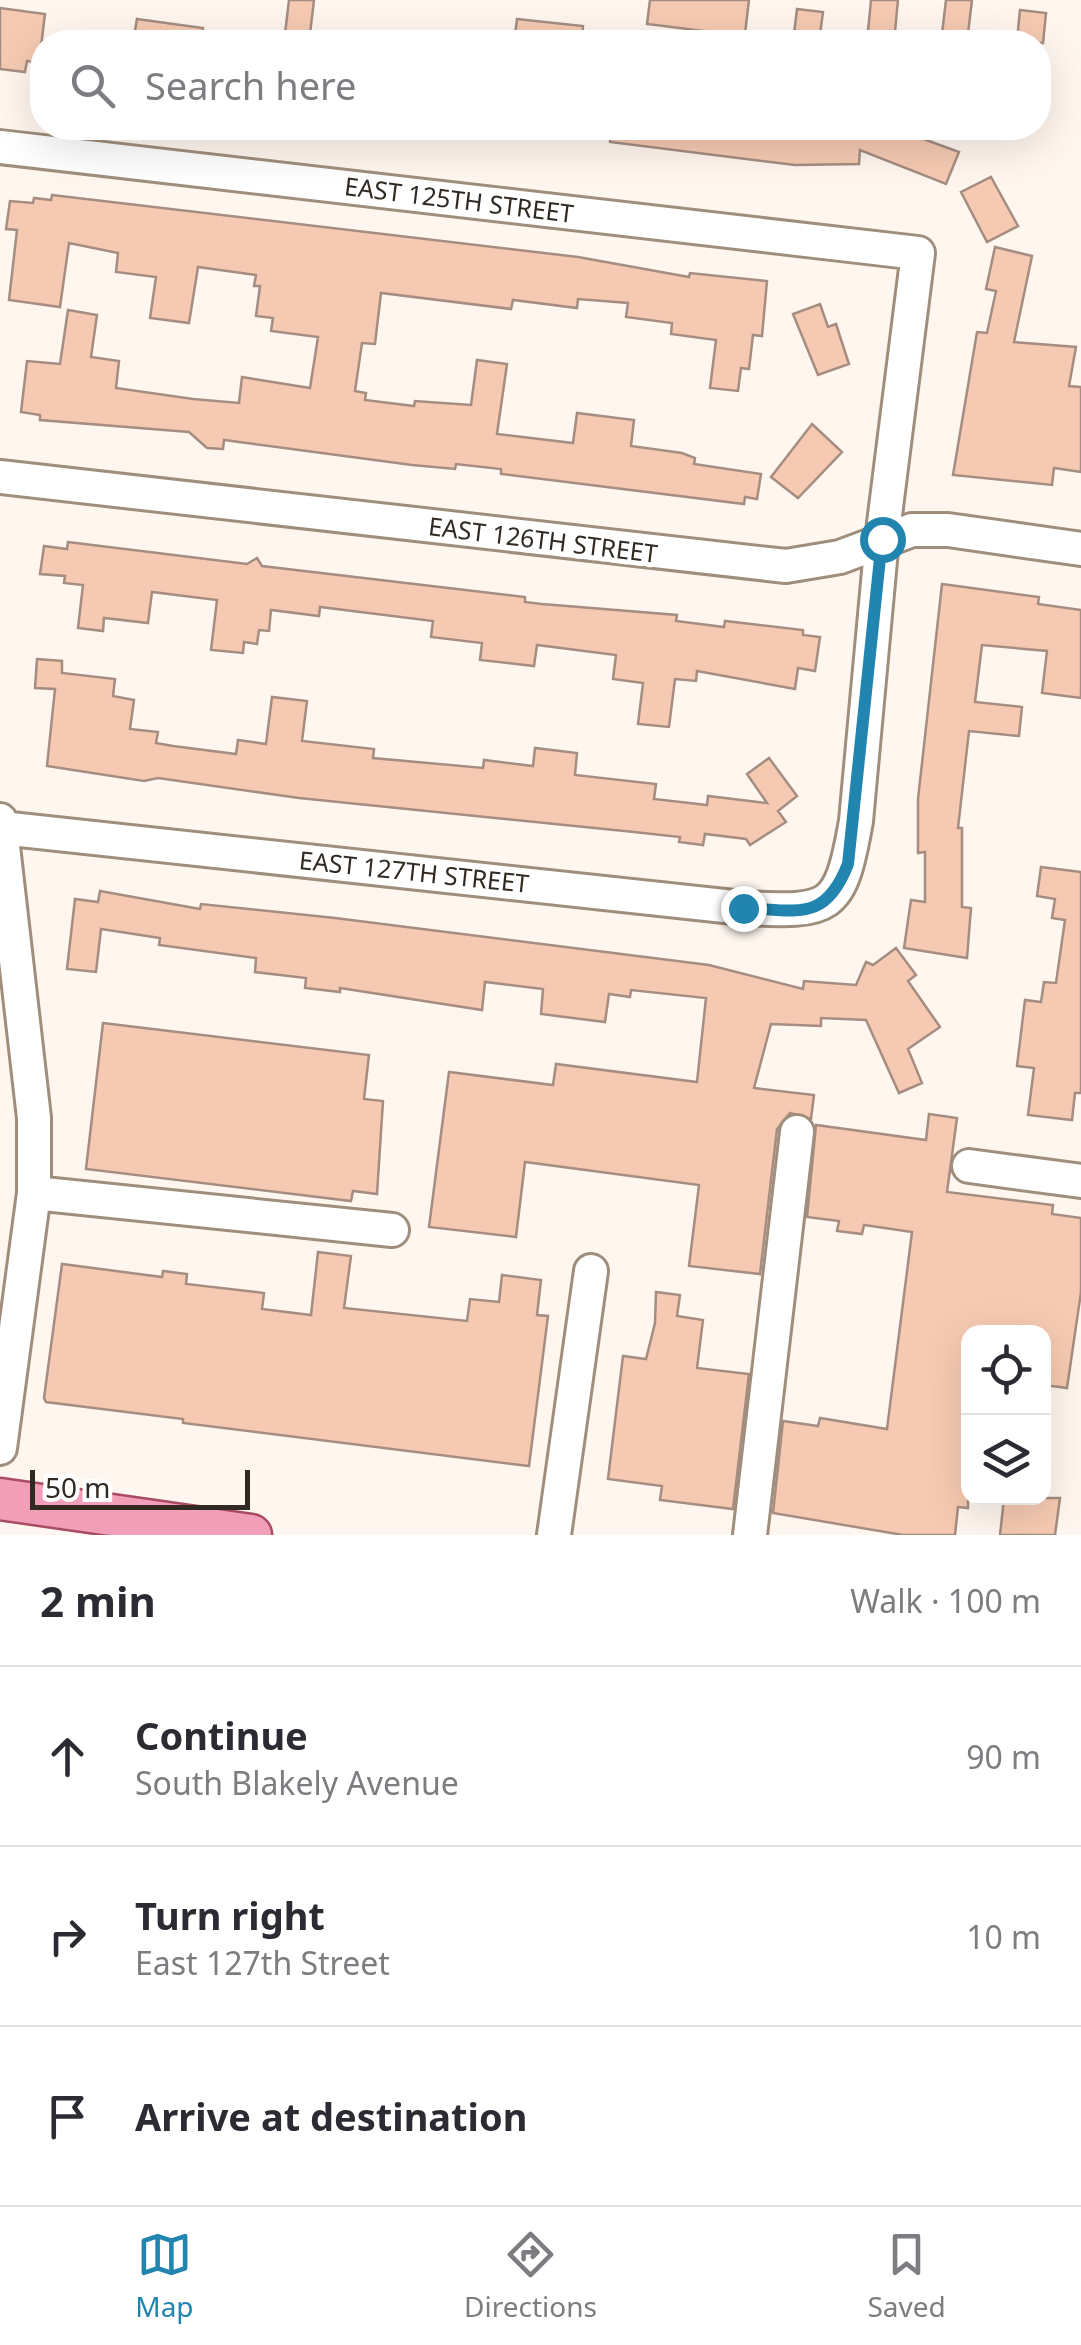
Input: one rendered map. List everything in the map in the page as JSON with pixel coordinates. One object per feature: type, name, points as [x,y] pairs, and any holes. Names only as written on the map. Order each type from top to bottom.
[{"type":"main road","points":[[0,1498],[251,1535]]},
{"type":"street","name":"EAST 125TH STREET","points":[[0,146],[918,253],[882,539]]},
{"type":"street","name":"EAST 126TH STREET","points":[[0,476],[786,566],[840,557],[912,530],[948,530],[1081,549]]},
{"type":"street","name":"EAST 127TH STREET","points":[[1,828],[743,908],[808,911],[826,904],[839,888],[848,864],[856,821],[882,539]]},
{"type":"street","points":[[0,820],[34,1118],[34,1193],[0,1448]]},
{"type":"street","points":[[750,1535],[797,1132]]},
{"type":"street","points":[[970,1166],[1081,1180]]},
{"type":"street","points":[[34,1193],[392,1230]]},
{"type":"street","points":[[554,1535],[591,1271]]},
{"type":"building","points":[[289,0],[314,0],[310,30],[285,30]]},
{"type":"building","points":[[650,0],[749,0],[745,30],[695,30],[647,24]]},
{"type":"building","points":[[871,0],[898,0],[895,30],[868,30]]},
{"type":"building","points":[[946,0],[972,0],[968,30],[942,30]]},
{"type":"building","points":[[0,8],[45,14],[43,30],[30,30],[30,62],[25,72],[0,69]]},
{"type":"building","points":[[797,9],[823,12],[821,30],[794,30]]},
{"type":"building","points":[[1020,10],[1046,13],[1044,30],[1018,30]]},
{"type":"building","points":[[137,19],[203,28],[203,30],[135,30]]},
{"type":"building","points":[[517,19],[583,26],[583,30],[516,30]]},
{"type":"building","points":[[926,140],[959,152],[946,184],[860,150],[859,164],[795,165],[610,142]]},
{"type":"building","points":[[991,177],[1018,226],[987,242],[961,192]]},
{"type":"building","points":[[52,195],[578,257],[689,277],[690,273],[767,281],[762,336],[753,335],[749,369],[741,368],[738,391],[710,388],[716,340],[671,334],[672,323],[626,317],[628,303],[578,299],[577,308],[513,300],[511,309],[381,293],[375,344],[362,343],[355,391],[366,393],[365,400],[414,406],[415,401],[471,405],[477,360],[507,364],[497,434],[573,443],[577,413],[634,420],[631,446],[682,453],[695,458],[694,464],[761,474],[757,499],[745,497],[744,504],[501,474],[501,469],[412,465],[224,440],[223,449],[207,448],[189,432],[40,420],[40,415],[21,412],[27,361],[60,364],[68,310],[97,315],[91,357],[119,361],[116,388],[193,399],[239,403],[242,377],[310,388],[318,337],[271,331],[273,318],[256,316],[260,286],[254,286],[256,275],[198,267],[189,323],[150,318],[156,277],[116,272],[118,253],[69,243],[60,307],[9,300],[17,230],[6,229],[10,201],[33,203],[34,198],[51,200]]},
{"type":"building","points":[[995,247],[1032,256],[1014,342],[1076,347],[1069,386],[1081,387],[1081,472],[1054,468],[1052,485],[953,475],[977,332],[987,333],[996,291],[986,289]]},
{"type":"building","points":[[820,304],[828,327],[836,324],[849,364],[818,375],[793,314]]},
{"type":"building","points":[[812,424],[842,452],[798,498],[771,477]]},
{"type":"building","points":[[68,542],[247,564],[257,558],[262,566],[525,597],[525,602],[677,615],[676,621],[724,627],[725,621],[803,630],[803,635],[820,637],[815,671],[798,668],[795,689],[697,671],[696,681],[675,679],[669,727],[638,724],[643,683],[613,679],[616,655],[537,645],[534,666],[480,660],[482,643],[431,637],[433,621],[320,607],[319,616],[271,610],[269,631],[259,630],[257,644],[244,642],[243,653],[211,650],[217,600],[152,592],[148,623],[104,618],[103,631],[78,628],[83,585],[64,583],[65,576],[40,574],[44,546],[67,549]]},
{"type":"building","points":[[942,584],[1039,597],[1038,604],[1081,610],[1081,698],[1042,693],[1047,651],[982,645],[975,702],[1022,707],[1019,736],[969,731],[958,828],[962,828],[962,907],[971,908],[967,958],[904,948],[911,900],[925,902],[925,852],[918,853],[918,799]]},
{"type":"building","points":[[37,659],[62,661],[62,673],[115,679],[113,696],[134,700],[130,729],[158,732],[156,743],[236,754],[238,740],[266,744],[272,697],[307,701],[302,741],[374,749],[373,758],[483,768],[484,760],[533,766],[535,748],[577,753],[575,775],[656,784],[654,799],[707,805],[708,796],[767,803],[747,774],[769,758],[797,796],[778,811],[786,822],[750,845],[746,839],[705,834],[703,845],[679,842],[680,837],[299,798],[158,778],[144,781],[47,766],[55,689],[35,688]]},
{"type":"building","points":[[1041,867],[1081,872],[1081,1093],[1075,1093],[1072,1120],[1028,1115],[1034,1068],[1017,1066],[1025,1000],[1041,1002],[1044,982],[1056,983],[1065,920],[1052,918],[1055,899],[1037,896]]},
{"type":"building","points":[[100,891],[200,909],[201,904],[335,918],[709,965],[803,989],[804,981],[856,985],[866,962],[873,965],[896,948],[916,975],[908,981],[940,1027],[908,1049],[922,1083],[899,1093],[866,1020],[821,1018],[821,1026],[771,1024],[754,1088],[814,1095],[811,1119],[790,1113],[777,1129],[760,1274],[689,1266],[699,1185],[525,1162],[516,1237],[429,1227],[449,1072],[553,1085],[556,1064],[697,1082],[706,998],[631,990],[630,997],[609,994],[605,1022],[541,1014],[543,989],[485,982],[482,1010],[340,988],[340,992],[305,988],[306,978],[255,972],[256,958],[159,945],[160,938],[101,929],[96,972],[67,969],[75,899],[98,902]]},
{"type":"building","points":[[103,1023],[369,1055],[364,1099],[383,1101],[377,1194],[353,1191],[351,1201],[86,1169]]},
{"type":"building","points":[[929,1114],[957,1118],[947,1192],[1053,1205],[1052,1214],[1081,1218],[1081,1292],[1067,1388],[1051,1386],[1051,1325],[961,1325],[961,1505],[968,1508],[958,1507],[955,1535],[903,1535],[773,1513],[783,1421],[818,1426],[820,1418],[887,1429],[912,1232],[864,1225],[862,1234],[837,1231],[839,1221],[807,1217],[816,1125],[926,1140]]},
{"type":"building","points":[[318,1252],[351,1256],[344,1308],[467,1321],[470,1299],[499,1302],[502,1275],[541,1280],[537,1315],[548,1316],[529,1466],[46,1402],[62,1264],[162,1277],[163,1271],[187,1274],[186,1284],[264,1293],[262,1309],[311,1315]]},
{"type":"building","points":[[656,1292],[680,1295],[677,1316],[703,1320],[697,1368],[749,1374],[733,1509],[660,1500],[662,1486],[608,1479],[623,1356],[646,1359],[655,1323]]},
{"type":"building","points":[[1051,1498],[1060,1498],[1055,1535],[1000,1535],[1003,1505],[1051,1505]]},
{"type":"route","points":[[743,908],[808,911],[826,904],[839,888],[856,821],[882,539]]}]
